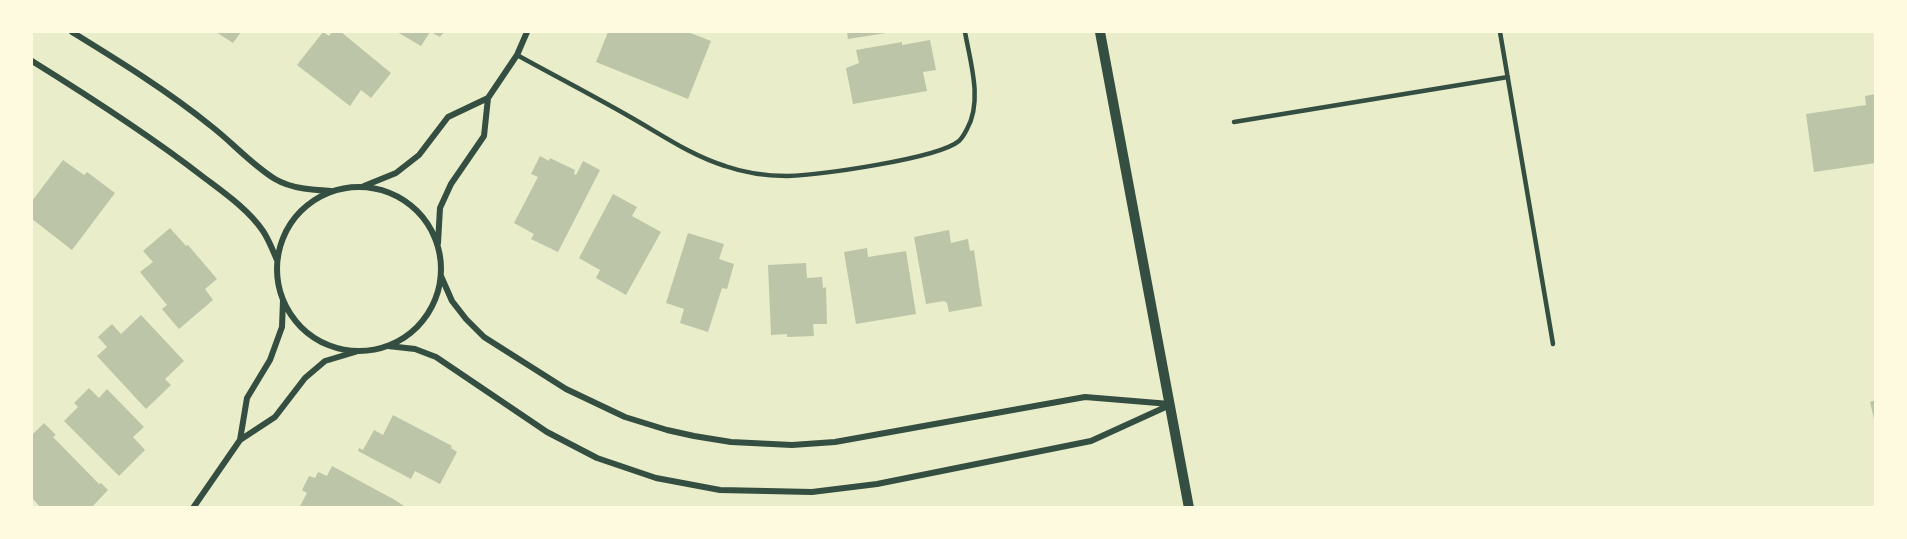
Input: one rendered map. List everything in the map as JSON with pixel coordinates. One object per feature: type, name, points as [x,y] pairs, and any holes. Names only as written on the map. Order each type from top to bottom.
[{"type":"street","points":[[72,32],[132,70],[211,126],[255,165],[276,180],[302,189],[333,191]]},
{"type":"street","points":[[193,507],[240,440],[275,417],[305,378],[325,361],[355,352],[372,351],[388,346],[408,336],[425,319],[436,299],[441,276],[438,244],[440,208],[451,184],[484,136],[488,98],[517,55],[527,32]]},
{"type":"street","points":[[1100,32],[1189,507]]},
{"type":"street","points":[[32,61],[145,134],[228,196],[249,215],[263,232],[278,261]]},
{"type":"street","points":[[363,187],[396,173],[419,155],[448,117],[488,98]]},
{"type":"street","points":[[355,352],[332,347],[311,336],[294,320],[283,299],[278,280],[278,261],[283,238],[295,218],[312,202],[333,191],[348,187],[363,187],[387,192],[409,204],[426,222],[438,244]]},
{"type":"street","points":[[441,276],[452,301],[465,320],[484,337],[566,389],[625,417],[694,436],[741,443],[792,445],[835,442],[1085,397],[1171,405]]},
{"type":"street","points":[[240,440],[247,398],[270,360],[282,327],[283,299]]},
{"type":"street","points":[[388,346],[415,349],[436,357],[547,432],[597,458],[656,478],[720,490],[812,492],[877,484],[1091,441],[1171,405]]},
{"type":"lane","points":[[517,55],[682,146],[723,166],[758,174],[787,176],[816,174],[919,157],[943,149],[960,140],[968,128],[973,110],[974,82],[965,32]]},
{"type":"lane","points":[[1500,32],[1553,344]]},
{"type":"lane","points":[[1234,122],[1508,77]]},
{"type":"building","points":[[216,32],[241,32],[233,43]]},
{"type":"building","points":[[323,32],[329,36],[332,32],[341,32],[391,73],[371,98],[361,90],[350,106],[297,65]]},
{"type":"building","points":[[397,32],[430,32],[421,46]]},
{"type":"building","points":[[431,32],[444,32],[440,37]]},
{"type":"building","points":[[608,32],[688,32],[711,41],[688,99],[596,62]]},
{"type":"building","points":[[847,32],[886,32],[886,33],[848,39]]},
{"type":"building","points":[[930,40],[936,70],[923,72],[927,91],[853,104],[846,68],[859,63],[856,50]]},
{"type":"building","points":[[1876,94],[1876,163],[1814,172],[1806,114],[1866,105],[1865,96]]},
{"type":"building","points":[[540,156],[549,161],[550,158],[575,170],[576,175],[583,161],[600,170],[558,252],[531,239],[534,234],[514,223],[538,177],[531,174]]},
{"type":"building","points":[[63,160],[84,175],[87,172],[115,193],[72,250],[32,219],[32,201]]},
{"type":"building","points":[[613,194],[637,207],[632,216],[661,232],[626,295],[596,278],[600,270],[579,258]]},
{"type":"building","points":[[170,228],[217,279],[205,289],[213,300],[179,329],[162,309],[167,305],[140,272],[153,262],[143,251]]},
{"type":"building","points":[[949,230],[951,243],[968,239],[970,251],[974,250],[982,306],[949,312],[947,303],[944,301],[926,304],[914,237]]},
{"type":"building","points":[[688,233],[724,244],[719,259],[734,264],[727,289],[722,288],[708,332],[680,323],[684,309],[666,303]]},
{"type":"building","points":[[867,248],[868,257],[906,251],[916,314],[856,324],[844,252]]},
{"type":"building","points":[[806,263],[807,278],[822,277],[823,288],[826,287],[827,324],[813,324],[814,336],[771,335],[768,265]]},
{"type":"building","points":[[141,315],[184,361],[165,379],[171,385],[146,409],[97,356],[107,347],[98,337],[112,324],[121,334]]},
{"type":"building","points":[[89,388],[99,398],[107,389],[144,427],[133,437],[145,450],[119,476],[64,421],[78,407],[74,403]]},
{"type":"building","points":[[1876,400],[1876,419],[1874,419],[1870,402]]},
{"type":"building","points":[[393,415],[452,446],[451,448],[457,452],[440,484],[415,471],[411,479],[358,451],[359,448],[363,450],[374,430],[383,435]]},
{"type":"building","points":[[44,423],[56,435],[53,437],[99,484],[101,483],[108,490],[91,508],[41,508],[32,498],[32,435]]},
{"type":"building","points":[[332,466],[395,500],[404,506],[403,508],[300,506],[307,493],[302,490],[309,476],[315,478],[318,472],[327,476]]}]
